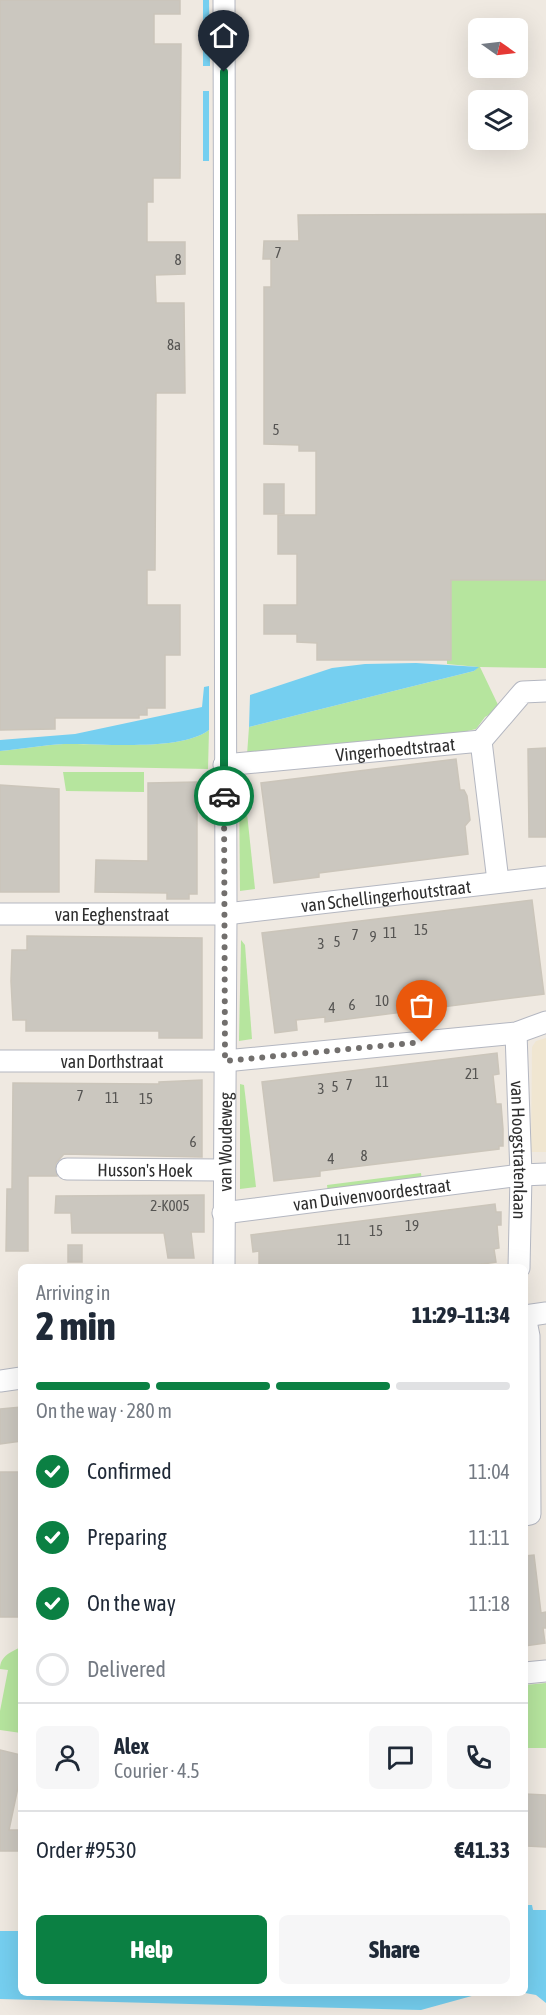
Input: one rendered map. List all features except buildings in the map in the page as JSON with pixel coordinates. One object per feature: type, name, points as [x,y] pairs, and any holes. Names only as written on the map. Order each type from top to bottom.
[{"type":"street","name":"van Woudeweg","points":[[224,0],[226,914],[224,1264]]},
{"type":"street","name":"Vingerhoedtstraat","points":[[224,765],[481,741],[523,692],[546,691]]},
{"type":"street","points":[[481,741],[498,881]]},
{"type":"street","name":"van Schellingerhoutstraat","points":[[226,914],[546,877]]},
{"type":"street","name":"van Eeghenstraat","points":[[0,914],[226,914]]},
{"type":"street","name":"van Dorthstraat","points":[[0,1061],[225,1061],[516,1033],[546,1022]]},
{"type":"street","name":"van Hoogstratenlaan","points":[[516,1033],[521,1174],[519,1264]]},
{"type":"street","name":"Husson's Hoek","points":[[67,1169],[224,1170]]},
{"type":"street","name":"van Duivenvoordestraat","points":[[223,1213],[521,1174],[546,1174]]},
{"type":"street","points":[[528,1316],[546,1314]]},
{"type":"street","points":[[528,1331],[530,1503],[530,1514],[528,1514]]},
{"type":"street","points":[[0,1381],[18,1378]]},
{"type":"street","points":[[528,1673],[546,1671]]},
{"type":"shaded area","points":[[546,1038],[546,1152],[531,1152],[532,1047],[536,1041]]},
{"type":"green space","points":[[447,576],[546,578],[546,668],[480,667],[500,709],[485,717],[476,729],[454,734],[247,755],[249,727],[474,671],[478,667],[447,664]]},
{"type":"green space","points":[[209,730],[208,769],[0,765],[0,751],[64,744],[160,744],[196,737]]},
{"type":"green space","points":[[63,772],[144,772],[144,792],[66,791]]},
{"type":"green space","points":[[239,782],[244,785],[255,889],[240,891]]},
{"type":"green space","points":[[241,940],[245,945],[252,1039],[239,1041]]},
{"type":"green space","points":[[240,1084],[244,1085],[256,1187],[240,1189]]},
{"type":"green space","points":[[421,1173],[422,1182],[328,1194],[327,1185]]},
{"type":"green space","points":[[18,1649],[18,1733],[0,1730],[0,1711],[8,1670],[0,1669],[0,1665],[10,1653]]},
{"type":"green space","points":[[546,1683],[546,1748],[528,1748],[528,1685]]},
{"type":"water","points":[[203,0],[209,0],[210,66],[203,66]]},
{"type":"water","points":[[203,91],[209,91],[209,161],[203,161]]},
{"type":"water","points":[[416,663],[479,667],[474,671],[249,727],[250,695],[332,668],[365,664]]},
{"type":"water","points":[[209,686],[209,730],[196,737],[160,744],[64,744],[0,751],[0,740],[75,734],[202,707],[204,687]]},
{"type":"water","points":[[528,1905],[532,1905],[533,1910],[546,1910],[546,2003],[536,1995],[528,1994]]},
{"type":"water","points":[[0,1931],[18,1931],[18,1996],[472,1996],[421,2010],[0,1999]]},
{"type":"way so far","points":[[224,796],[225,1061],[422,1042]]},
{"type":"route","points":[[224,72],[224,796]]}]
